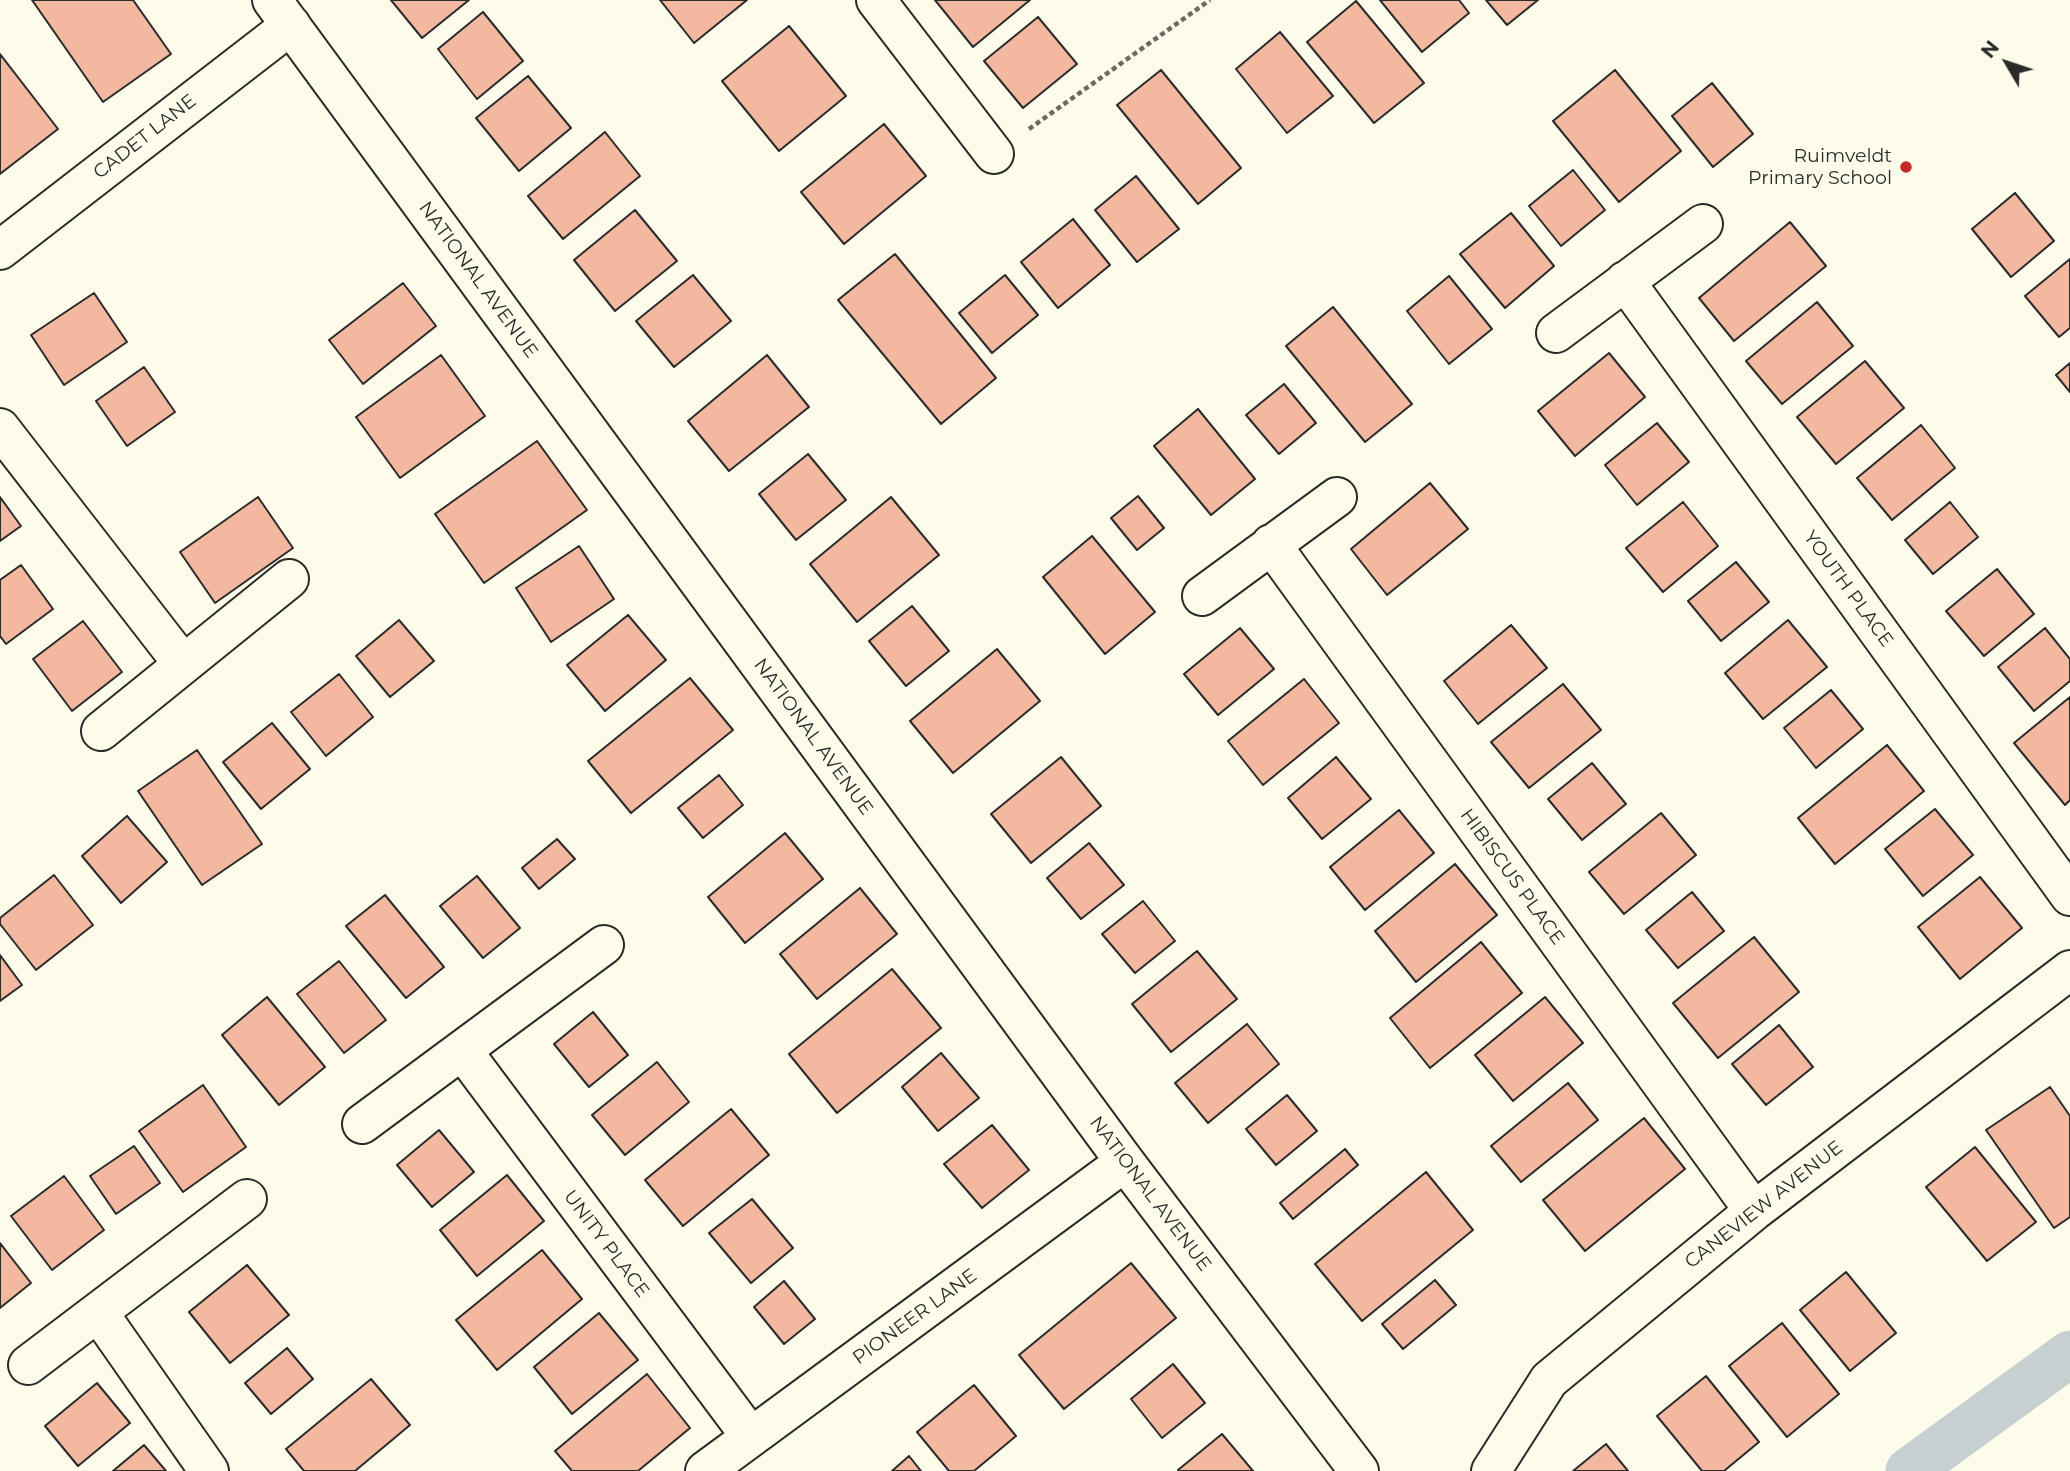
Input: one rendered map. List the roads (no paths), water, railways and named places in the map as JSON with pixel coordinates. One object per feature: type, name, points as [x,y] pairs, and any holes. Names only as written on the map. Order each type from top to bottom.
[{"type":"street","points":[[876,0],[994,154]]},
{"type":"street","name":"CADET LANE","points":[[0,250],[281,12]]},
{"type":"street","name":"NATIONAL AVENUE","points":[[281,12],[1125,1162],[1359,1471]]},
{"type":"street","points":[[1556,333],[1703,223]]},
{"type":"street","name":"YOUTH PLACE","points":[[1625,281],[2070,896]]},
{"type":"street","points":[[0,428],[183,664]]},
{"type":"street","points":[[1202,596],[1337,497]]},
{"type":"street","name":"HIBISCUS PLACE","points":[[1271,544],[1754,1211]]},
{"type":"street","points":[[101,731],[289,579]]},
{"type":"street","points":[[362,1124],[604,945]]},
{"type":"street","name":"CANEVIEW AVENUE","points":[[1491,1471],[1549,1380],[1754,1211],[2070,970]]},
{"type":"street","name":"UNITY PLACE","points":[[462,1050],[751,1437]]},
{"type":"street","name":"PIONEER LANE","points":[[705,1471],[1125,1162]]},
{"type":"street","points":[[29,1365],[247,1199]]},
{"type":"street","points":[[99,1312],[209,1471]]},
{"type":"waterway","points":[[1909,1471],[2070,1354]]},
{"type":"place","name":"Ruimveldt Primary School","points":[[1906,167]]}]
